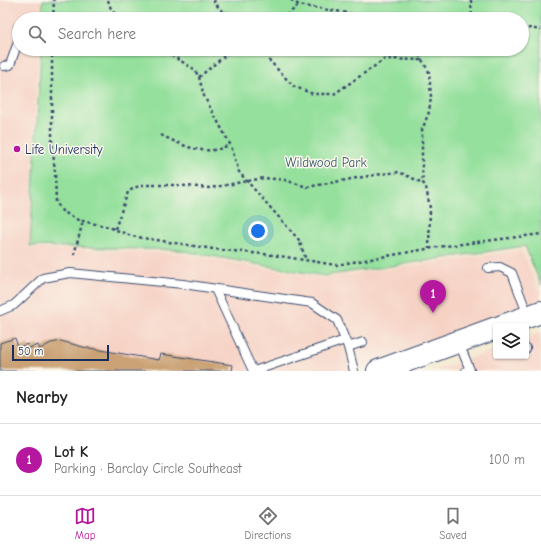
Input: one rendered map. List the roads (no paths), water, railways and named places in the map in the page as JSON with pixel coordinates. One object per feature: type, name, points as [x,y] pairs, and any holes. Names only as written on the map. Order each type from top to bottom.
[{"type":"street","points":[[389,369],[458,342],[516,322]]},
{"type":"lane","points":[[4,66],[10,64],[13,56]]},
{"type":"lane","points":[[488,268],[500,268],[512,273],[516,322]]},
{"type":"lane","points":[[0,311],[14,305],[43,278],[70,273],[215,289],[312,303],[337,320],[354,371]]},
{"type":"lane","points":[[215,289],[254,371],[346,344],[363,342]]},
{"type":"lane","points":[[458,342],[470,370],[466,371]]},
{"type":"place","name":"Life University","points":[[17,149]]},
{"type":"place","name":"Lot K","points":[[433,313]]},
{"type":"park label","name":"Wildwood Park","points":[[326,162]]}]
